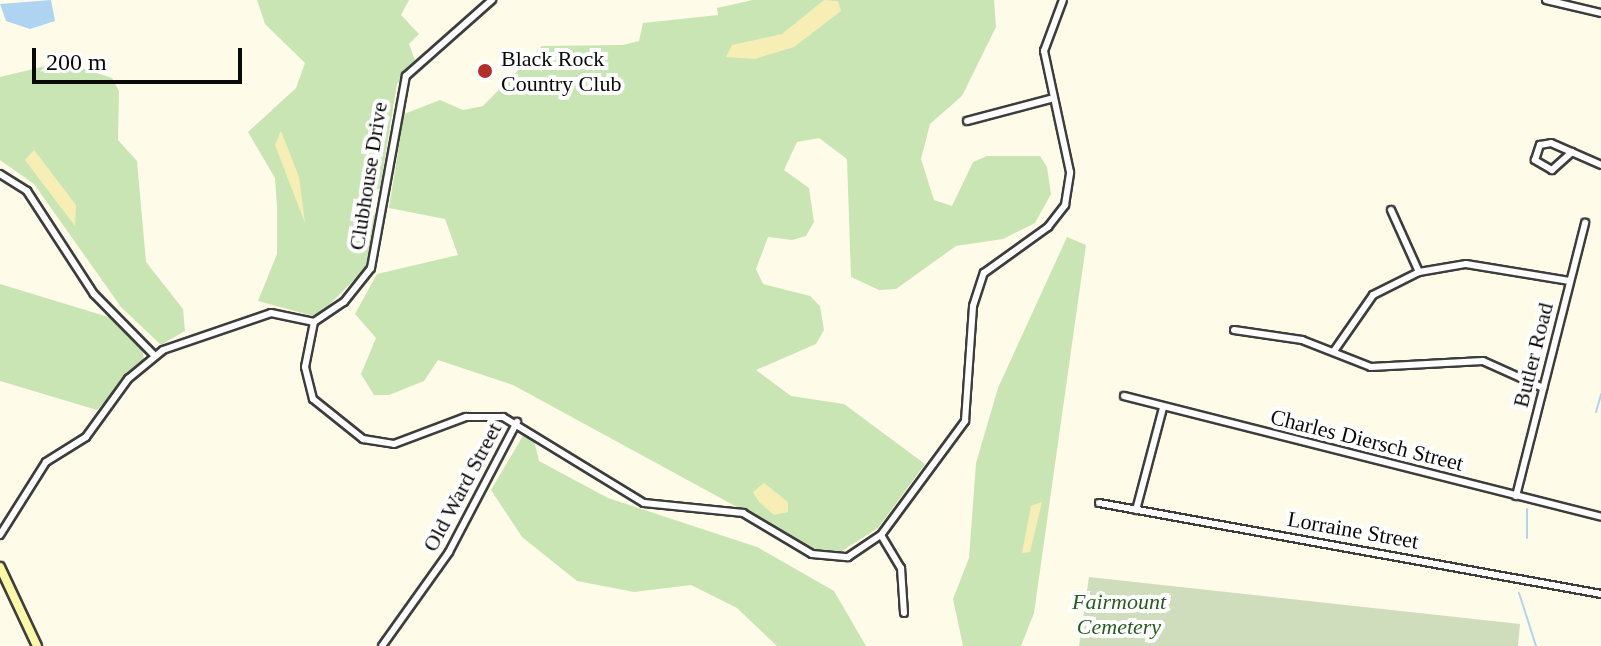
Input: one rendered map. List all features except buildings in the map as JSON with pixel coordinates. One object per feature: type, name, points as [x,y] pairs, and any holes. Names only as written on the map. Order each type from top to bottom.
[{"type":"street","name":"Clubhouse Drive","points":[[314,322],[344,302],[371,268],[406,76],[492,0]]},
{"type":"street","points":[[0,535],[46,462],[86,437],[155,356],[271,313],[314,322],[305,367],[313,399],[363,439],[405,442],[478,415],[517,422],[644,503],[743,513],[821,557],[848,557],[881,535],[965,421],[973,306],[984,273],[1048,227],[1065,205],[1070,172],[1050,99],[1046,34],[1063,0]]},
{"type":"street","points":[[1546,0],[1601,13]]},
{"type":"street","points":[[967,121],[1050,99]]},
{"type":"street","points":[[1572,152],[1552,170],[1535,160],[1543,143],[1572,152],[1601,165]]},
{"type":"street","points":[[0,174],[27,191],[94,294],[155,356]]},
{"type":"street","points":[[1391,210],[1419,272]]},
{"type":"street","name":"Butler Road","points":[[1516,496],[1585,223]]},
{"type":"street","points":[[1334,351],[1373,295],[1419,272],[1466,264],[1570,281]]},
{"type":"street","points":[[1234,330],[1334,351],[1387,369],[1483,361],[1543,388]]},
{"type":"street","name":"Charles Diersch Street","points":[[1124,396],[1601,517]]},
{"type":"street","points":[[1136,510],[1163,408]]},
{"type":"street","name":"Old Ward Street","points":[[382,646],[449,552],[517,422]]},
{"type":"street","name":"Lorraine Street","points":[[1099,503],[1601,594]]},
{"type":"street","points":[[0,518],[10,518]]},
{"type":"street","points":[[881,535],[901,568],[904,613]]},
{"type":"street","points":[[0,567],[37,646]]},
{"type":"green space","points":[[257,0],[409,0],[401,15],[419,34],[409,44],[415,60],[397,84],[380,189],[373,189],[369,214],[377,216],[367,267],[317,317],[258,301],[277,254],[277,207],[275,178],[248,132],[296,88],[305,63],[265,24]]},
{"type":"green space","name":"Black Rock Country Club","points":[[753,0],[994,0],[996,27],[962,96],[930,124],[921,159],[934,200],[952,206],[973,162],[987,156],[1040,156],[1047,167],[1051,194],[1035,223],[1003,239],[956,246],[896,289],[879,290],[851,277],[847,159],[819,138],[797,142],[784,170],[809,188],[814,222],[806,236],[792,240],[768,237],[756,269],[763,284],[810,296],[820,306],[824,330],[816,344],[756,370],[791,396],[844,404],[925,464],[878,528],[837,554],[814,549],[513,385],[438,360],[424,381],[389,395],[374,395],[361,374],[376,338],[355,314],[377,274],[458,255],[445,219],[389,208],[404,114],[440,100],[463,110],[483,106],[542,46],[623,45],[639,41],[643,23],[718,15],[717,8]]},
{"type":"green space","points":[[62,62],[112,78],[119,91],[118,140],[137,161],[146,262],[183,309],[185,331],[161,345],[121,307],[34,184],[0,160],[0,77]]},
{"type":"green space","points":[[1067,237],[1086,245],[1034,613],[1021,646],[963,646],[953,599],[969,558],[976,463],[998,388]]},
{"type":"green space","points":[[0,284],[115,319],[142,347],[144,360],[97,410],[0,381]]},
{"type":"green space","points":[[524,434],[534,440],[539,461],[608,498],[757,547],[834,591],[866,646],[777,646],[737,608],[691,585],[634,592],[577,581],[522,537],[491,490]]},
{"type":"green space","name":"Fairmount Cemetery","points":[[1089,577],[1520,624],[1518,646],[1079,646]]},
{"type":"sand","points":[[824,0],[838,1],[841,11],[794,47],[755,59],[726,57],[732,45],[782,34]]},
{"type":"sand","points":[[281,131],[299,177],[305,223],[275,145]]},
{"type":"sand","points":[[34,150],[76,205],[75,226],[25,160]]},
{"type":"sand","points":[[764,483],[788,502],[788,512],[774,515],[759,502],[753,492]]},
{"type":"sand","points":[[1042,502],[1030,552],[1022,553],[1031,506]]},
{"type":"water","points":[[51,0],[55,21],[30,29],[6,21],[0,4]]},
{"type":"waterway","points":[[1596,412],[1601,394]]},
{"type":"waterway","points":[[1527,509],[1527,538]]},
{"type":"waterway","points":[[1519,593],[1536,646]]},
{"type":"place","name":"Black Rock Country Club","points":[[485,71]]}]
